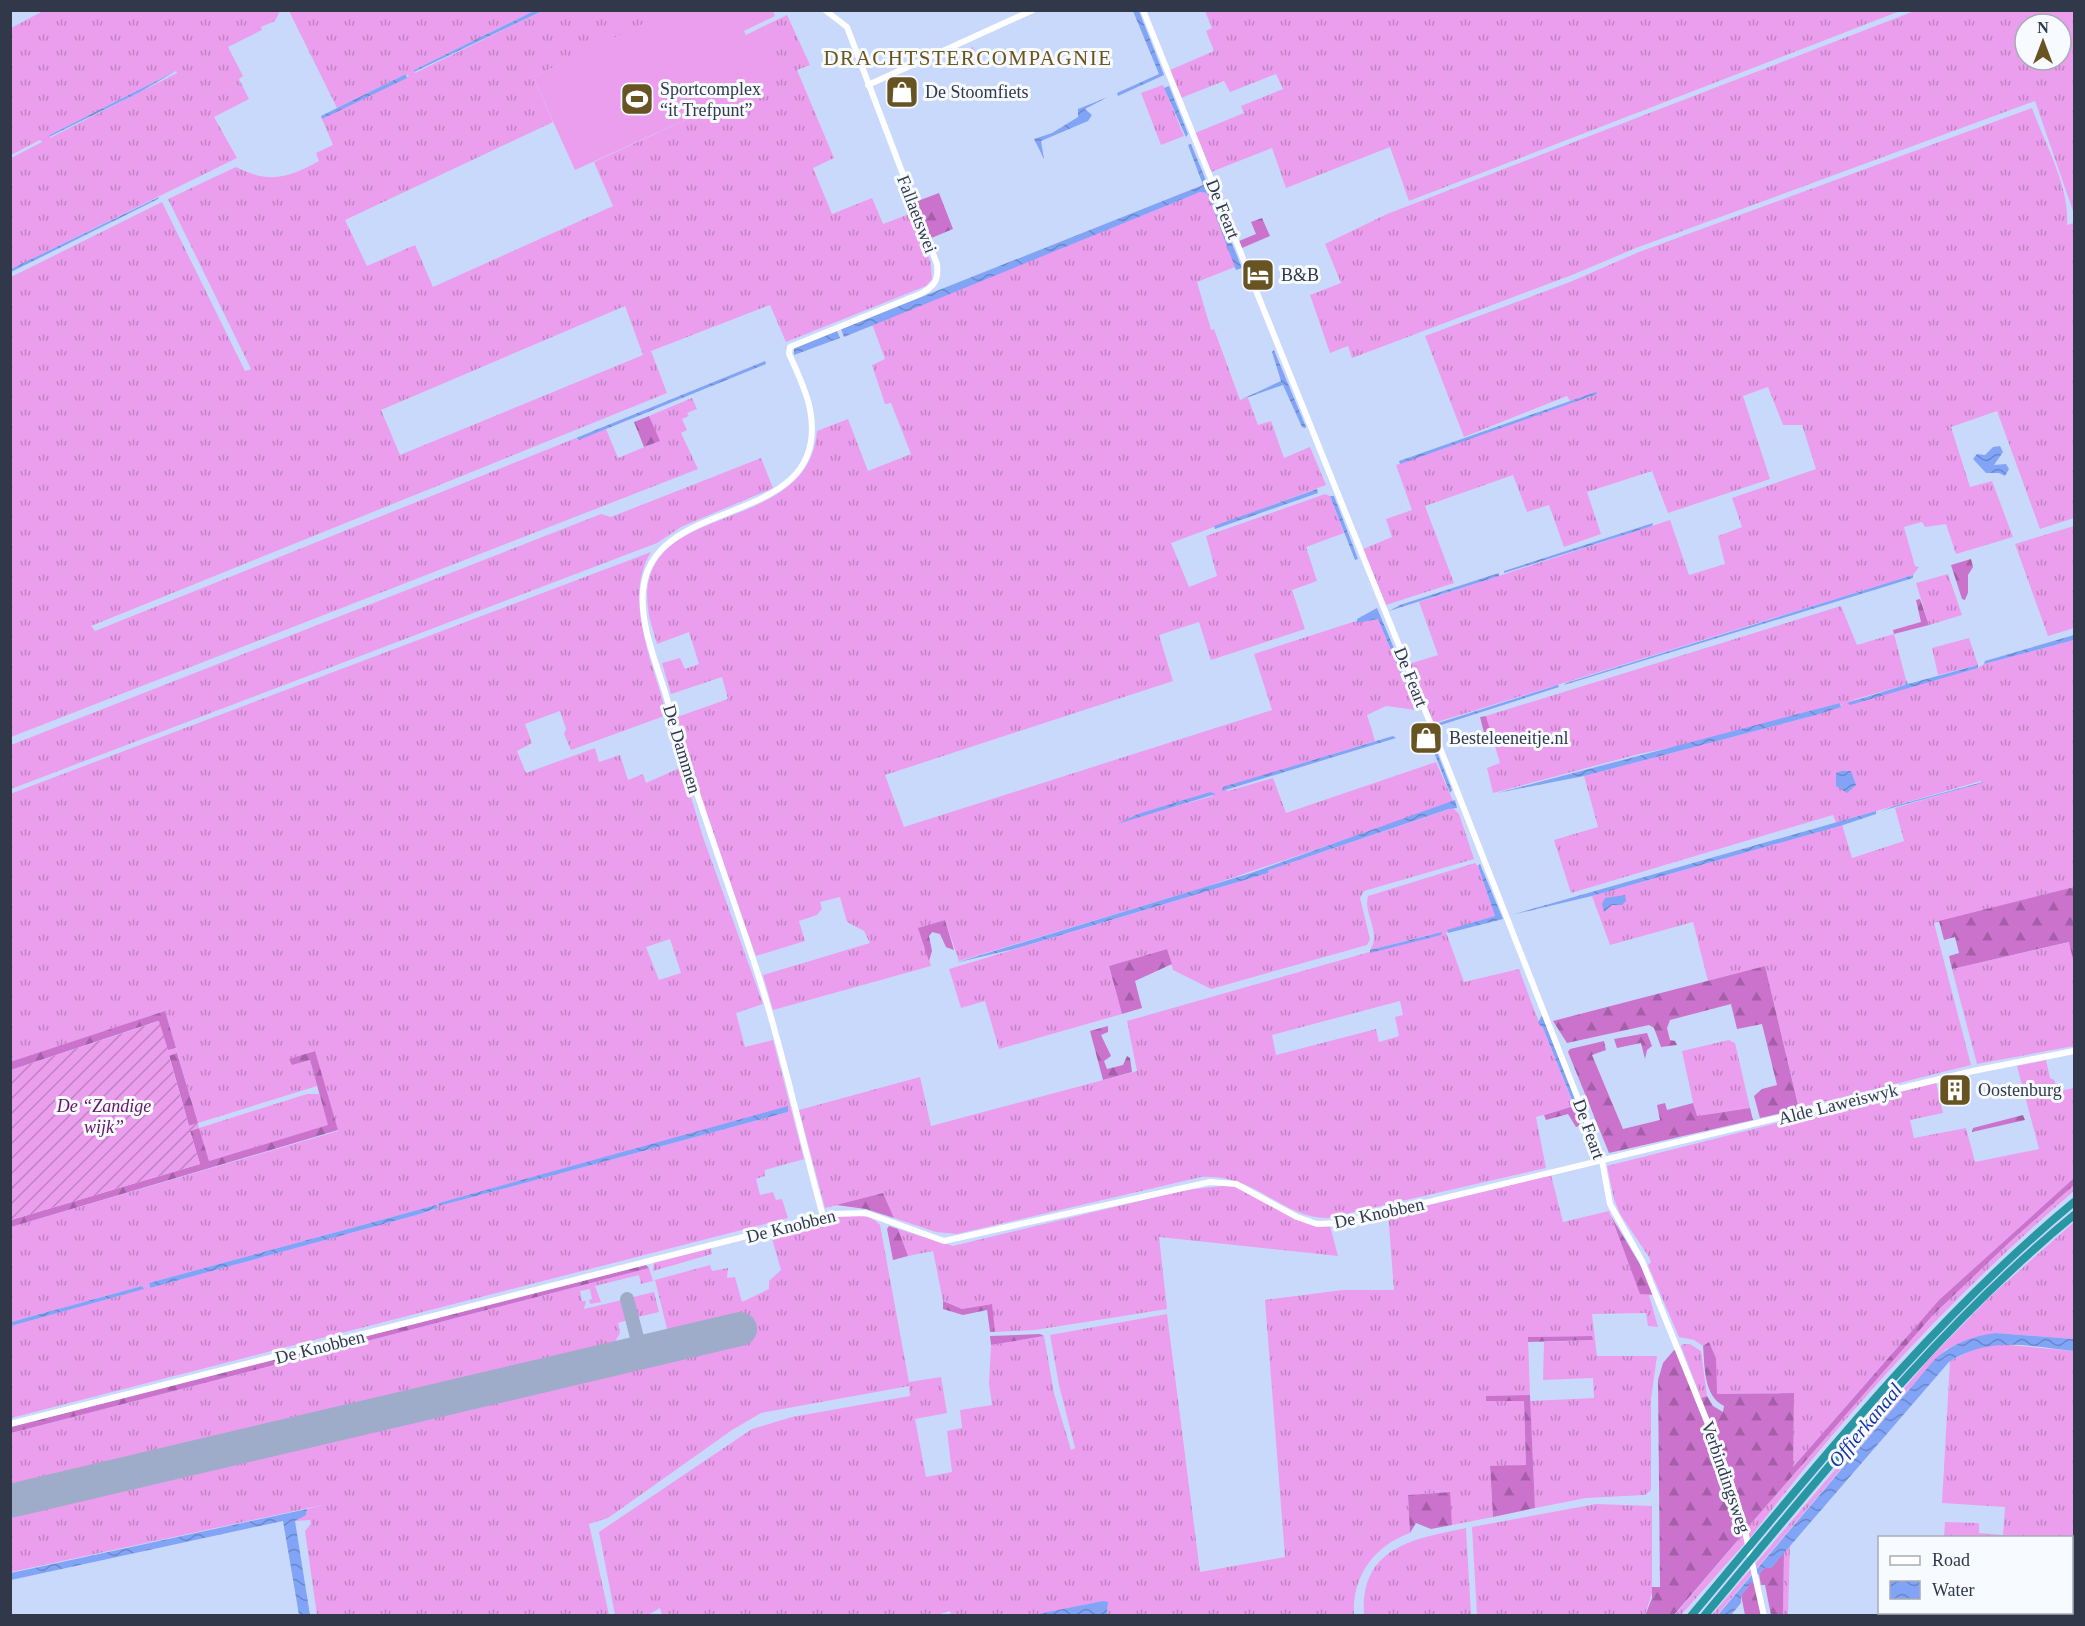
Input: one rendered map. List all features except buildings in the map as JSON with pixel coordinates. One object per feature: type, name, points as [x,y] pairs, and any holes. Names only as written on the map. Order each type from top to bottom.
[{"type":"highway","points":[[1691,1616],[1870,1403],[1931,1336],[2013,1256],[2074,1202]]},
{"type":"highway","points":[[1704,1616],[1921,1361],[1998,1283],[2074,1215]]},
{"type":"street","points":[[825,10],[847,27],[868,85],[1033,10]]},
{"type":"street","name":"De Feart","points":[[1143,10],[1484,858],[1602,1160],[1610,1204],[1642,1261],[1676,1342]]},
{"type":"street","name":"Fallaetswei","points":[[791,359],[789,350],[794,343],[920,294],[934,286],[938,279],[937,264],[868,85]]},
{"type":"street","name":"De Dammen","points":[[791,359],[809,404],[811,419],[811,437],[803,461],[784,487],[767,497],[688,529],[666,542],[646,572],[643,605],[649,637],[691,783],[771,1016],[823,1216]]},
{"type":"street","name":"Alde Laweiswyk","points":[[1602,1160],[1973,1071],[2074,1051]]},
{"type":"street","name":"De Knobben","points":[[10,1424],[823,1216],[853,1212],[866,1213],[944,1241],[1210,1182],[1236,1184],[1297,1217],[1317,1224],[1341,1223],[1602,1160]]},
{"type":"street","name":"Verbindingsweg","points":[[1676,1342],[1729,1476],[1742,1518],[1764,1616]]},
{"type":"green space","name":"Sportcomplex “it Trefpunt”","points":[[671,10],[773,11],[775,16],[744,31],[746,35],[764,26],[786,74],[575,170],[533,77]]},
{"type":"green space","points":[[1917,10],[2074,11],[2074,214],[2035,101],[1636,248],[1572,275],[1352,358],[1348,346],[1330,353],[1310,295],[1341,283],[1325,244],[1387,214]]},
{"type":"green space","points":[[43,11],[280,11],[275,21],[261,27],[262,30],[228,47],[243,76],[239,79],[249,99],[214,117],[237,158],[11,269],[11,158],[42,142],[40,140],[11,155],[11,28]],"holes":[[[176,71],[177,73],[50,138],[50,135]]]},
{"type":"green space","points":[[289,11],[534,11],[414,70],[415,73],[542,11],[671,11],[533,77],[553,122],[345,220],[367,266],[415,245],[433,287],[613,206],[594,162],[785,74],[764,26],[787,15],[810,65],[797,70],[834,158],[813,168],[832,214],[872,198],[883,224],[912,213],[931,263],[932,279],[926,286],[786,342],[770,305],[651,351],[667,393],[91,626],[95,631],[576,438],[577,440],[606,429],[618,458],[659,441],[649,416],[692,398],[697,409],[687,413],[689,416],[682,419],[687,430],[681,433],[698,469],[11,737],[11,277],[162,202],[245,371],[251,369],[168,199],[236,167],[259,176],[278,177],[308,167],[319,161],[316,153],[333,145],[322,119],[409,76],[406,74],[337,108]],"holes":[[[625,306],[643,355],[400,455],[381,410]]]},
{"type":"green space","points":[[1205,11],[1900,11],[1409,201],[1390,147],[1286,188],[1272,148],[1211,172],[1195,133],[1244,113],[1241,106],[1283,89],[1276,74],[1230,92],[1224,81],[1181,98],[1170,70],[1214,51],[1206,31],[1212,28]]},
{"type":"green space","points":[[973,47],[979,62],[965,69],[958,53]]},
{"type":"green space","points":[[1163,85],[1184,136],[1161,145],[1141,93]]},
{"type":"green space","points":[[2032,108],[2061,181],[2065,196],[2067,225],[2074,223],[2074,518],[2040,529],[1997,411],[1951,427],[1970,487],[1992,481],[2013,537],[1956,554],[1946,524],[1925,527],[1922,522],[1904,527],[1915,566],[1919,567],[1913,575],[1434,723],[1409,664],[1438,655],[1419,602],[1670,520],[1689,575],[1725,564],[1718,536],[1742,527],[1732,498],[1816,469],[1802,425],[1783,425],[1768,387],[1743,396],[1770,479],[1668,513],[1652,471],[1587,492],[1601,534],[1564,547],[1549,505],[1527,512],[1513,475],[1425,506],[1454,583],[1386,605],[1363,549],[1392,537],[1386,519],[1412,510],[1396,465],[1597,394],[1570,401],[1567,396],[1464,437],[1425,336],[1570,282],[1639,252]]},
{"type":"green space","points":[[1200,192],[1207,193],[1235,262],[1235,267],[1197,282],[1211,330],[1214,329],[1240,400],[1248,398],[1258,425],[1271,421],[1284,458],[1310,447],[1326,485],[1171,543],[1189,587],[1217,576],[1206,536],[1325,494],[1330,496],[1344,533],[1306,547],[1317,581],[1292,590],[1305,629],[1211,660],[1199,622],[1159,635],[1173,681],[885,775],[904,827],[1272,710],[1254,654],[1356,621],[1378,619],[1416,710],[1386,706],[1367,715],[1375,741],[1222,788],[1228,791],[1273,778],[1286,813],[1436,762],[1453,801],[1447,805],[1202,888],[959,961],[945,920],[920,928],[931,966],[773,1010],[763,975],[870,943],[864,931],[847,922],[840,897],[820,902],[822,909],[817,915],[799,921],[805,941],[756,956],[710,828],[677,717],[728,699],[722,677],[671,694],[662,663],[680,658],[685,669],[699,664],[689,632],[657,644],[648,608],[651,573],[667,549],[693,532],[756,505],[785,489],[807,465],[817,431],[848,419],[868,471],[911,454],[891,403],[885,404],[872,365],[885,359],[872,324]],"holes":[[[1210,792],[1213,796],[1120,822]]]},
{"type":"green space","points":[[939,193],[953,229],[929,239],[915,202]]},
{"type":"green space","points":[[1262,218],[1270,236],[1242,248],[1239,241],[1256,234],[1251,222]]},
{"type":"green space","points":[[649,416],[660,441],[644,447],[634,422]]},
{"type":"green space","points":[[761,458],[773,488],[681,527],[657,543],[11,789],[11,745],[601,514],[611,517]]},
{"type":"green space","points":[[2074,526],[2074,628],[2048,636],[2015,544]]},
{"type":"green space","points":[[651,552],[643,570],[639,590],[640,611],[643,632],[667,715],[571,750],[564,734],[566,729],[560,711],[525,724],[532,743],[517,751],[526,773],[595,748],[599,762],[620,755],[628,780],[643,774],[646,783],[682,767],[703,837],[763,1004],[736,1013],[745,1047],[773,1040],[804,1159],[765,1170],[765,1176],[756,1179],[760,1195],[773,1192],[776,1200],[782,1199],[788,1218],[11,1418],[11,1326],[143,1289],[142,1286],[11,1322],[11,1227],[338,1131],[314,1051],[290,1059],[292,1065],[310,1060],[317,1086],[198,1123],[165,1011],[11,1062],[10,794]],"holes":[[[670,939],[681,973],[659,980],[646,947]],[[788,1107],[788,1112],[439,1206],[440,1203]],[[436,1205],[437,1209],[420,1214],[150,1288],[149,1283]]]},
{"type":"green space","points":[[1971,559],[1973,567],[1968,575],[1968,592],[1965,600],[1962,599],[1951,565]]},
{"type":"green space","points":[[1948,574],[1962,615],[1929,625],[1916,583]]},
{"type":"green space","points":[[1920,599],[1929,625],[1894,634],[1893,630],[1921,622],[1916,600]]},
{"type":"green space","points":[[1841,606],[1857,645],[1894,634],[1906,680],[1905,685],[1849,701],[1894,692],[1978,668],[1984,664],[2074,640],[2074,887],[1934,923],[1971,1065],[1799,1108],[1765,966],[1708,981],[1693,922],[1610,945],[1592,896],[1832,828],[1837,826],[1833,815],[1571,893],[1554,840],[1598,827],[1584,776],[1816,715],[1842,706],[1840,703],[1702,741],[1639,754],[1493,793],[1487,768],[1500,763],[1486,716]],"holes":[[[1981,781],[1981,783],[1895,808],[1904,841],[1852,858],[1841,821]]]},
{"type":"green space","points":[[1969,638],[1978,665],[1938,675],[1932,648]]},
{"type":"green space","points":[[1486,716],[1493,740],[1478,745],[1475,737],[1484,733],[1480,717]]},
{"type":"green space","points":[[1453,808],[1459,814],[1474,859],[1364,891],[1360,898],[1370,939],[1367,945],[1211,989],[1173,970],[1167,949],[1109,966],[1122,1014],[999,1049],[985,1001],[961,1008],[949,969],[1268,873],[1269,870]]},
{"type":"green space","points":[[1475,863],[1478,866],[1495,916],[1446,932],[1464,982],[1519,969],[1574,1106],[1536,1117],[1546,1168],[1328,1218],[1296,1211],[1238,1182],[1201,1177],[957,1234],[936,1232],[894,1218],[883,1193],[825,1208],[799,1110],[920,1077],[931,1126],[1137,1071],[1127,1021],[1440,932],[1370,950],[1374,937],[1368,910],[1368,896]],"holes":[[[1400,1001],[1403,1015],[1395,1017],[1399,1036],[1379,1042],[1376,1029],[1276,1055],[1272,1035]]]},
{"type":"green space","points":[[2074,887],[2074,964],[2069,942],[1952,969],[1949,956],[1959,953],[1955,937],[1944,940],[1939,921]]},
{"type":"green space","points":[[945,920],[954,950],[946,947],[940,934],[932,932],[929,936],[932,951],[929,961],[918,928]]},
{"type":"green space","points":[[2070,942],[2074,964],[2074,1046],[1977,1064],[1952,969]]},
{"type":"green space","points":[[1167,949],[1172,964],[1135,981],[1142,1008],[1122,1014],[1109,966]]},
{"type":"green space","points":[[1765,966],[1799,1109],[1760,1118],[1754,1096],[1762,1089],[1777,1085],[1762,1024],[1737,1029],[1731,1004],[1670,1020],[1667,1028],[1670,1040],[1675,1041],[1677,1045],[1661,1047],[1654,1028],[1649,1025],[1567,1043],[1553,1021]]},
{"type":"green space","points":[[165,1011],[176,1048],[168,1051],[158,1021],[11,1070],[10,1062]]},
{"type":"green space","name":"De “Zandige wijk”","points":[[159,1021],[168,1050],[176,1048],[177,1053],[169,1056],[189,1126],[198,1123],[199,1128],[190,1131],[200,1164],[11,1220],[11,1070]]},
{"type":"green space","points":[[1108,1026],[1108,1032],[1101,1035],[1111,1056],[1104,1061],[1107,1069],[1123,1065],[1127,1056],[1130,1058],[1132,1072],[1103,1080],[1090,1031]]},
{"type":"green space","points":[[1647,1033],[1652,1046],[1647,1050],[1645,1059],[1641,1043],[1617,1048],[1614,1039]]},
{"type":"green space","points":[[1729,1040],[1735,1043],[1750,1108],[1696,1116],[1682,1051]]},
{"type":"green space","points":[[1604,1041],[1606,1050],[1592,1055],[1623,1129],[1660,1120],[1657,1105],[1665,1103],[1667,1110],[1693,1103],[1697,1116],[1750,1108],[1753,1120],[1609,1153],[1568,1052],[1570,1049]]},
{"type":"green space","points":[[315,1051],[338,1130],[11,1227],[11,1220],[200,1164],[190,1131],[199,1128],[209,1161],[328,1125],[310,1060],[292,1065],[289,1059]]},
{"type":"green space","points":[[177,1053],[198,1123],[189,1126],[169,1055]]},
{"type":"green space","points":[[2046,1060],[2050,1078],[2054,1080],[2059,1091],[2074,1088],[2074,1178],[1939,1300],[1792,1468],[1794,1393],[1716,1394],[1716,1358],[1709,1342],[1703,1346],[1694,1340],[1679,1337],[1648,1265],[1651,1262],[1649,1257],[1620,1214],[1614,1199],[1607,1166],[1936,1083],[1943,1113],[1910,1120],[1914,1138],[1966,1128],[1975,1162],[2039,1149],[2017,1066]]},
{"type":"green space","points":[[307,1094],[319,1094],[329,1125],[209,1161],[199,1128]]},
{"type":"green space","points":[[1574,1106],[1582,1125],[1576,1127],[1568,1114],[1546,1120],[1544,1115]]},
{"type":"green space","points":[[2023,1115],[2025,1120],[1972,1132],[1973,1128]]},
{"type":"green space","points":[[1551,1175],[1563,1222],[1609,1211],[1640,1293],[1649,1295],[1658,1327],[1648,1326],[1646,1313],[1592,1314],[1597,1356],[1657,1356],[1651,1399],[1651,1490],[1645,1495],[1586,1498],[1535,1508],[1530,1401],[1594,1398],[1593,1378],[1543,1380],[1544,1342],[1592,1340],[1592,1336],[1528,1337],[1530,1395],[1486,1396],[1487,1401],[1524,1400],[1526,1465],[1490,1467],[1493,1517],[1452,1525],[1449,1492],[1408,1495],[1410,1533],[1386,1546],[1368,1564],[1357,1588],[1354,1615],[1107,1615],[1108,1606],[1103,1601],[1033,1616],[951,1615],[950,1611],[934,1616],[662,1616],[660,1608],[648,1615],[615,1615],[599,1532],[752,1429],[792,1417],[910,1396],[909,1386],[761,1413],[732,1430],[608,1518],[589,1524],[609,1615],[317,1615],[305,1531],[311,1524],[310,1520],[295,1521],[307,1513],[307,1509],[327,1504],[11,1572],[10,1513],[672,1356],[673,1352],[742,1336],[739,1321],[669,1337],[655,1280],[710,1265],[712,1271],[728,1268],[727,1278],[735,1277],[742,1302],[769,1289],[769,1281],[781,1270],[771,1235],[827,1218],[858,1215],[871,1218],[880,1225],[909,1382],[941,1377],[947,1413],[915,1419],[926,1477],[952,1472],[947,1431],[962,1428],[960,1410],[992,1405],[989,1384],[991,1345],[1044,1336],[1054,1393],[1071,1450],[1075,1448],[1059,1385],[1050,1335],[1167,1314],[1200,1572],[1285,1557],[1265,1300],[1343,1290],[1394,1290],[1388,1213]]},
{"type":"green space","points":[[2074,1178],[2074,1185],[1932,1316],[1747,1528],[1729,1468],[1701,1398],[1707,1396],[1713,1406],[1723,1412],[1724,1406],[1712,1395],[1706,1380],[1703,1346],[1709,1342],[1716,1358],[1717,1394],[1794,1393],[1793,1467],[1939,1300]]},
{"type":"green space","points":[[1232,1185],[1289,1215],[1330,1226],[1338,1256],[1159,1237],[1167,1309],[1035,1330],[995,1332],[991,1304],[962,1309],[943,1301],[933,1251],[908,1256],[898,1229],[953,1246],[1185,1190]]},
{"type":"green space","points":[[2074,1185],[2074,1191],[1986,1271],[1863,1399],[1750,1538],[1747,1528],[1932,1316]]},
{"type":"green space","points":[[883,1193],[894,1218],[866,1209],[836,1205]]},
{"type":"green space","points":[[1611,1216],[1641,1266],[1654,1295],[1640,1294]]},
{"type":"green space","points":[[2074,1222],[2074,1339],[1996,1333],[1972,1338],[1946,1349],[1908,1390],[1717,1615],[1711,1616],[1929,1359],[1993,1294]]},
{"type":"green space","points":[[889,1226],[898,1229],[908,1256],[893,1260],[887,1229]]},
{"type":"green space","points":[[711,1247],[712,1254],[653,1271],[654,1262]]},
{"type":"green space","points":[[646,1265],[649,1268],[11,1433],[11,1427]]},
{"type":"green space","points":[[649,1268],[653,1281],[641,1284],[639,1275],[595,1286],[601,1302],[590,1304],[589,1300],[592,1299],[590,1289],[580,1291],[582,1301],[586,1301],[584,1309],[626,1299],[631,1319],[618,1323],[620,1333],[612,1347],[11,1490],[11,1433]]},
{"type":"green space","points":[[654,1292],[659,1312],[634,1318],[629,1298]]},
{"type":"green space","points":[[943,1301],[962,1309],[992,1304],[995,1332],[990,1332],[987,1310],[963,1315],[943,1309]]},
{"type":"green space","points":[[1040,1334],[1044,1336],[991,1345],[990,1336]]},
{"type":"green space","points":[[1592,1336],[1593,1340],[1528,1342],[1528,1337]]},
{"type":"green space","points":[[1690,1344],[1701,1351],[1707,1396],[1701,1398],[1681,1346]]},
{"type":"green space","points":[[1997,1344],[2074,1351],[2073,1578],[2073,1536],[1944,1536],[1945,1522],[1979,1523],[1979,1533],[2003,1535],[2005,1507],[1942,1503],[1950,1361],[1975,1349]]},
{"type":"green space","points":[[1674,1350],[1678,1351],[1730,1487],[1743,1534],[1674,1615],[1645,1616],[1652,1598],[1652,1587],[1660,1587],[1658,1380],[1663,1363]]},
{"type":"green space","points":[[1530,1395],[1535,1508],[1493,1517],[1490,1466],[1526,1465],[1524,1401],[1486,1401],[1486,1396]]},
{"type":"green space","points":[[1450,1492],[1452,1525],[1431,1529],[1416,1523],[1410,1533],[1408,1495]]},
{"type":"green space","points":[[1596,1504],[1652,1506],[1652,1593],[1645,1615],[1477,1615],[1472,1527]]},
{"type":"green space","points":[[1466,1528],[1471,1615],[1364,1615],[1365,1592],[1371,1574],[1381,1560],[1409,1542]]},
{"type":"green space","points":[[1743,1534],[1745,1543],[1681,1615],[1674,1616]]},
{"type":"green space","points":[[1790,1544],[1788,1615],[1783,1616],[1784,1552]]},
{"type":"green space","points":[[1784,1552],[1783,1615],[1771,1615],[1765,1585],[1761,1585],[1759,1574],[1764,1568],[1771,1568]]},
{"type":"green space","points":[[1754,1580],[1762,1615],[1745,1615],[1741,1595]]},
{"type":"green space","points":[[2069,1614],[2069,1616],[1939,1615]]},
{"type":"water","points":[[534,11],[542,11],[414,72],[414,70]]},
{"type":"water","points":[[1133,11],[1139,11],[1164,75],[1118,96],[1117,93],[1159,74]]},
{"type":"water","points":[[176,71],[140,92],[49,137],[50,135]]},
{"type":"water","points":[[406,74],[407,78],[322,119],[321,116]]},
{"type":"water","points":[[1169,86],[1188,134],[1186,137],[1164,88]]},
{"type":"water","points":[[1108,97],[1085,109],[1092,115],[1088,121],[1041,141],[1044,159],[1034,139],[1052,133],[1078,117],[1078,109]]},
{"type":"water","points":[[1191,144],[1242,268],[1236,270],[1207,193],[1200,192],[844,337],[841,329],[1203,185],[1188,145]]},
{"type":"water","points":[[159,197],[158,199],[11,272],[11,269]]},
{"type":"water","points":[[837,331],[840,338],[794,355],[794,347]]},
{"type":"water","points":[[1274,350],[1305,428],[1302,427],[1283,385],[1240,400],[1281,381],[1272,352]]},
{"type":"water","points":[[765,361],[766,364],[579,440],[576,438]]},
{"type":"water","points":[[1596,392],[1597,394],[1400,464],[1399,461]]},
{"type":"water","points":[[2000,446],[2003,452],[1994,465],[2006,464],[2009,469],[2005,476],[1999,473],[1986,473],[1973,459],[1977,454],[1985,455],[1993,447]]},
{"type":"water","points":[[1317,489],[1318,493],[1215,529],[1214,526]]},
{"type":"water","points":[[1330,496],[1334,496],[1358,559],[1355,560]]},
{"type":"water","points":[[1653,523],[1652,526],[1504,573],[1504,571]]},
{"type":"water","points":[[1499,573],[1499,576],[1389,611],[1400,605]]},
{"type":"water","points":[[1913,575],[1913,578],[1564,685],[1566,683]]},
{"type":"water","points":[[1377,608],[1418,705],[1416,710],[1378,619],[1357,623],[1357,619]]},
{"type":"water","points":[[2074,635],[2074,640],[1984,664],[1985,661]]},
{"type":"water","points":[[1978,665],[1978,668],[1850,705],[1847,703],[1905,685],[1906,680],[1908,684]]},
{"type":"water","points":[[1558,685],[1559,687],[1441,725],[1435,724]]},
{"type":"water","points":[[1840,703],[1841,707],[1816,715],[1584,776],[1497,793]]},
{"type":"water","points":[[1393,736],[1396,738],[1222,791],[1223,787]]},
{"type":"water","points":[[1430,742],[1433,742],[1452,790],[1450,793]]},
{"type":"water","points":[[1851,771],[1856,785],[1847,793],[1836,786],[1836,773]]},
{"type":"water","points":[[1982,783],[1881,811],[1894,806]]},
{"type":"water","points":[[1210,792],[1216,794],[1117,824],[1138,814]]},
{"type":"water","points":[[1455,800],[1457,808],[1269,870],[1268,873],[1014,949],[955,963],[1251,873]]},
{"type":"water","points":[[1876,811],[1876,814],[1843,825],[1592,896],[1511,915]]},
{"type":"water","points":[[1480,864],[1503,919],[1448,933],[1447,930],[1495,916],[1478,866]]},
{"type":"water","points":[[1625,895],[1626,901],[1622,905],[1612,905],[1604,912],[1602,904],[1605,898]]},
{"type":"water","points":[[1442,932],[1441,935],[1370,953],[1370,950]]},
{"type":"water","points":[[1542,1015],[1585,1123],[1582,1125],[1543,1028],[1538,1023]]},
{"type":"water","points":[[788,1106],[788,1112],[439,1206],[439,1203]]},
{"type":"water","points":[[436,1205],[438,1208],[420,1214],[150,1288],[149,1283]]},
{"type":"water","points":[[142,1286],[144,1289],[11,1326],[11,1322]]},
{"type":"water","points":[[1996,1333],[2074,1339],[2074,1351],[2026,1345],[1995,1346],[1964,1354],[1949,1362],[1771,1568],[1764,1568],[1741,1595],[1741,1603],[1731,1615],[1717,1616],[1935,1359],[1964,1341]]},
{"type":"water","points":[[307,1509],[306,1515],[295,1521],[310,1615],[299,1615],[283,1521],[11,1580],[11,1573]]},
{"type":"water","points":[[1103,1601],[1108,1602],[1107,1615],[1033,1615]]},
{"type":"taxiway","points":[[627,1299],[641,1353]]},
{"type":"runway","points":[[10,1501],[740,1329]]},
{"type":"place","name":"De Stoomfiets","points":[[902,92]]},
{"type":"place","name":"Sportcomplex “it Trefpunt”","points":[[637,99]]},
{"type":"place","name":"B&B","points":[[1258,275]]},
{"type":"place","name":"Besteleeneitje.nl","points":[[1426,738]]},
{"type":"place","name":"Oostenburg","points":[[1955,1090]]},
{"type":"district","name":"DRACHTSTERCOMPAGNIE","points":[[968,58]]},
{"type":"water label","name":"Offierkanaal","points":[[1865,1425]]}]
